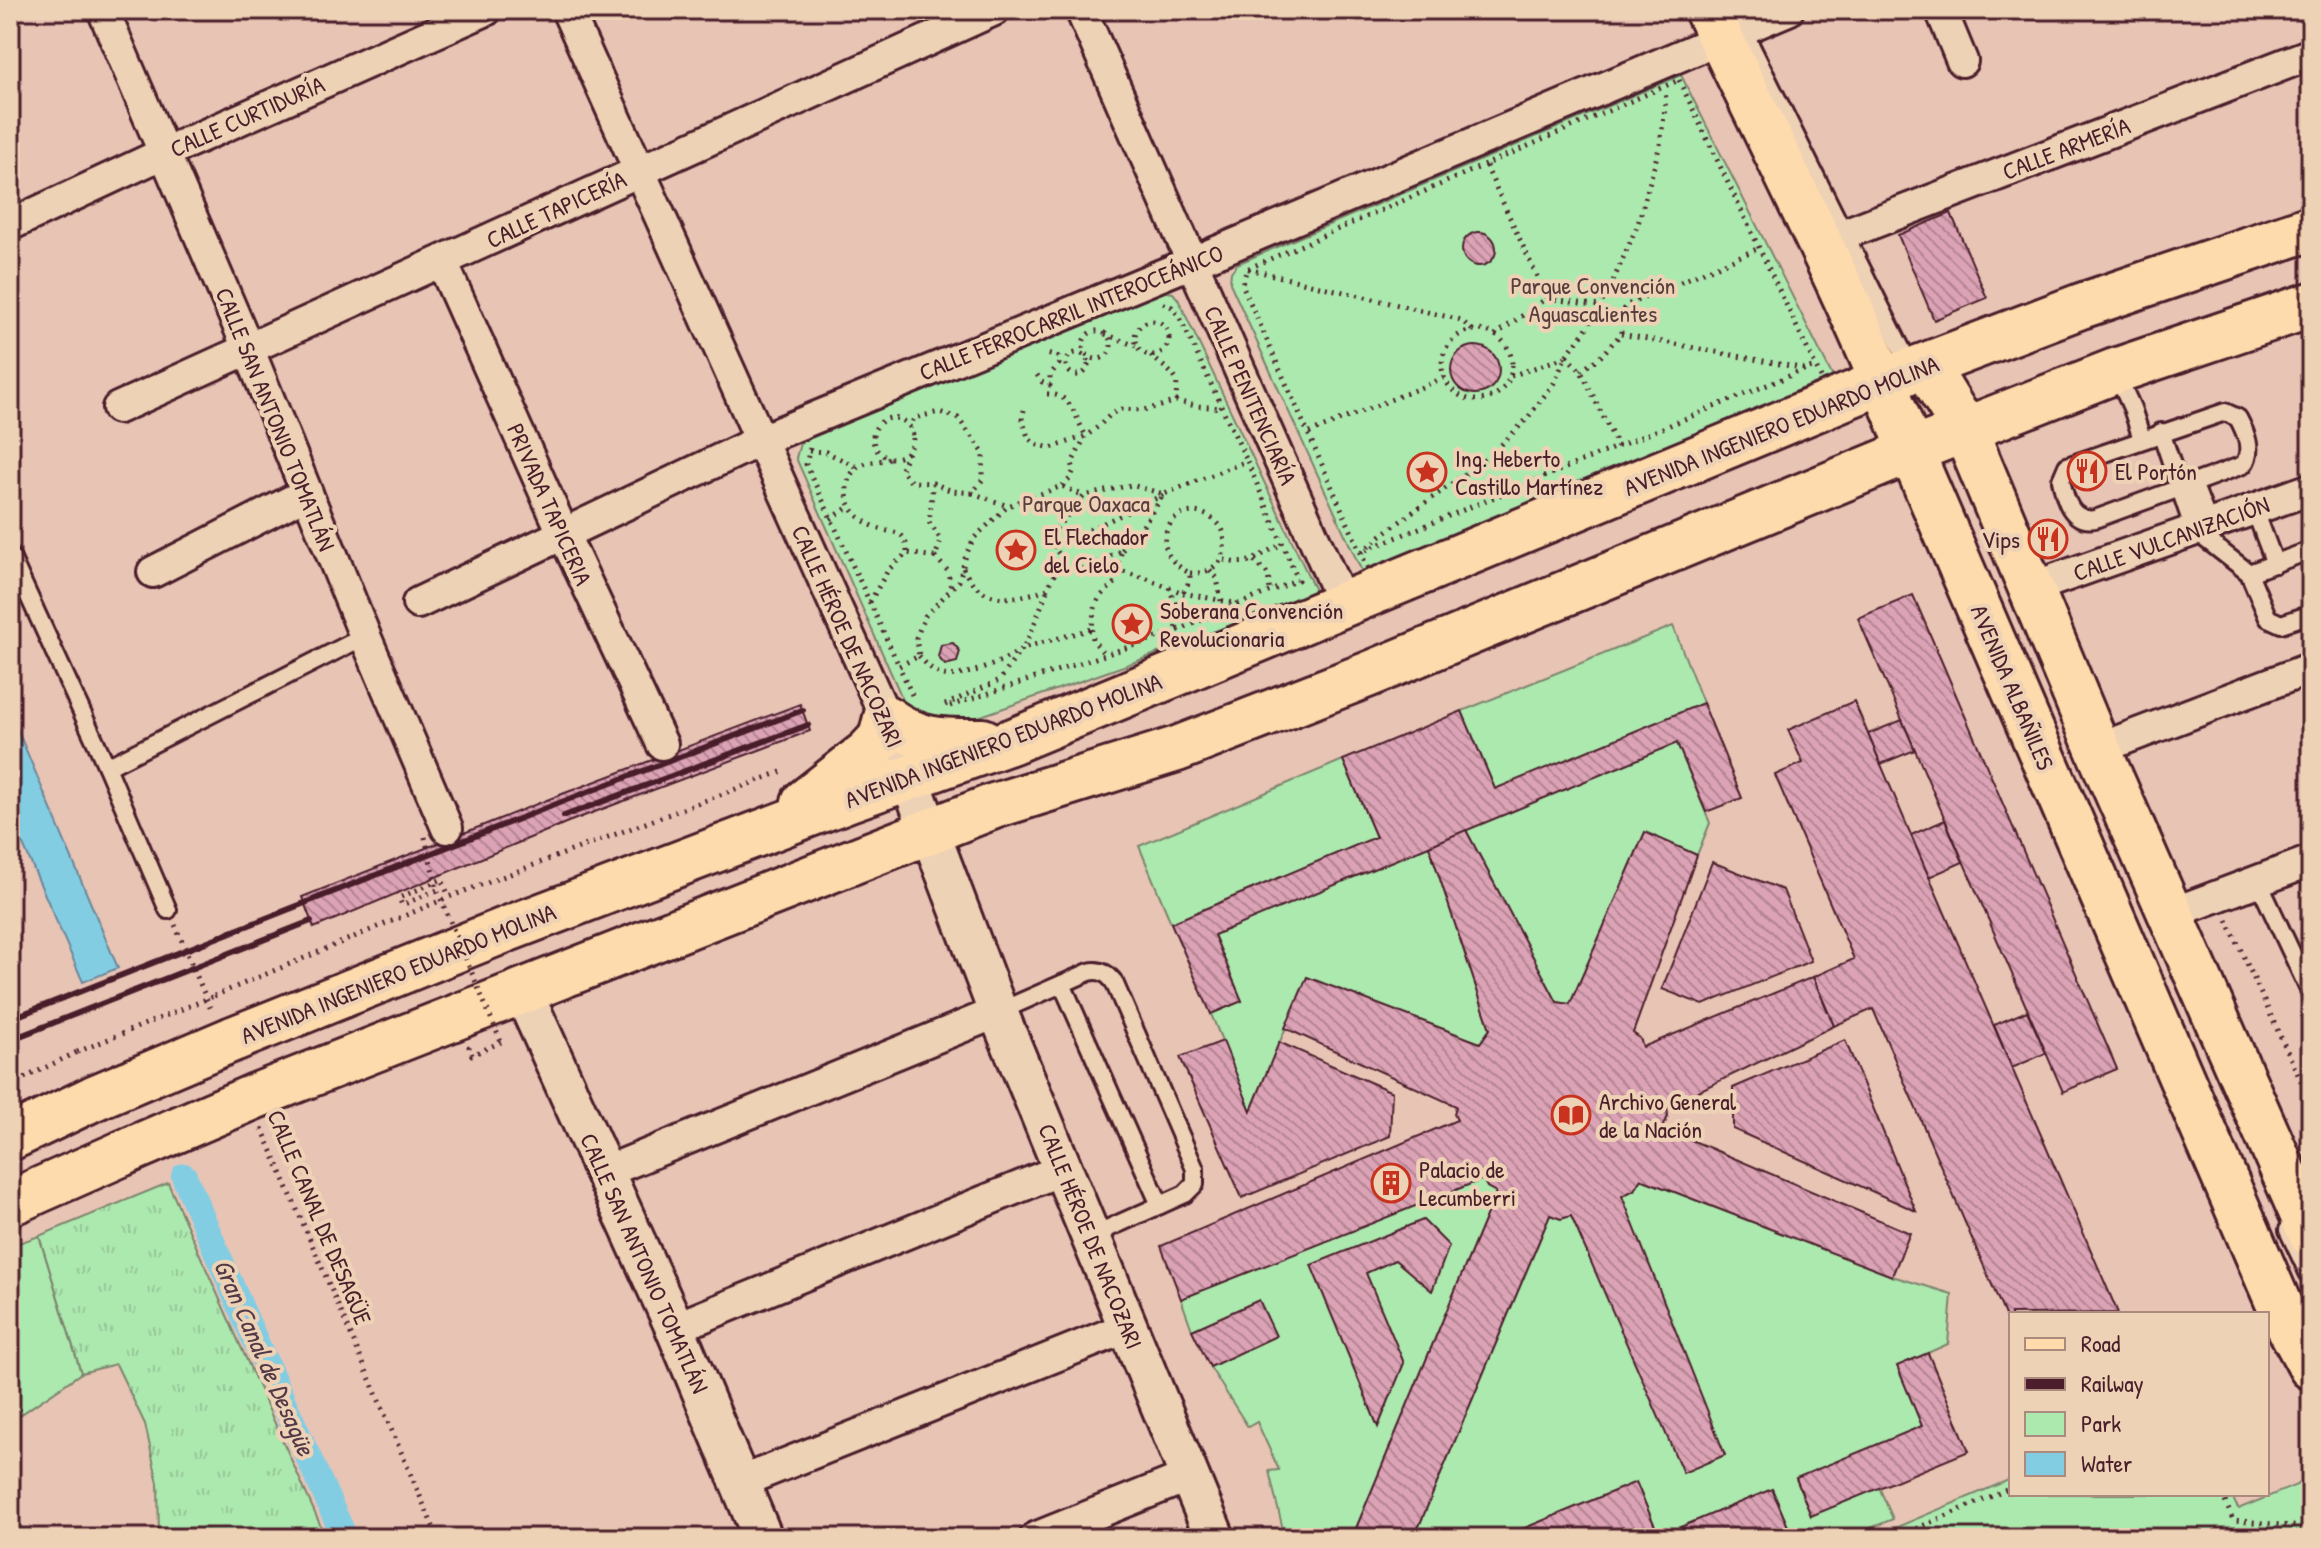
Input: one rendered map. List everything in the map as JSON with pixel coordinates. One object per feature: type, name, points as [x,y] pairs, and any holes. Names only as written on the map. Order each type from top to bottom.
[{"type":"main road","name":"AVENIDA ALBAÑILES","points":[[1726,22],[1832,238],[1910,376],[1942,440],[2031,588],[2098,749],[2156,903],[2272,1147],[2301,1216]]},
{"type":"main road","name":"AVENIDA INGENIERO EDUARDO MOLINA","points":[[10,1138],[96,1097],[223,1025],[510,928],[769,829],[1013,741],[2081,306],[2311,228]]},
{"type":"main road","points":[[10,1203],[121,1154],[257,1105],[522,990],[930,830],[994,806],[1177,749],[2115,371],[2311,305]]},
{"type":"main road","name":"AVENIDA ALBAÑILES","points":[[1910,376],[1942,440],[2149,999],[2287,1323],[2311,1367]]},
{"type":"main road","points":[[902,712],[901,729],[920,737],[938,741],[1013,741]]},
{"type":"main road","points":[[769,829],[868,752],[902,712]]},
{"type":"street","name":"CALLE SAN ANTONIO TOMATLÁN","points":[[103,10],[248,348],[365,636],[436,833]]},
{"type":"street","name":"CALLE CURTIDURÍA","points":[[10,225],[486,10]]},
{"type":"street","name":"CALLE HÉROE DE NACOZARI","points":[[567,10],[761,440],[902,712],[909,777],[998,1012],[1215,1538]]},
{"type":"street","name":"CALLE TAPICERÍA","points":[[118,408],[994,10]]},
{"type":"street","name":"CALLE PENITENCIARÍA","points":[[1081,10],[1343,604]]},
{"type":"street","name":"CALLE FERROCARRIL INTEROCEÁNICO","points":[[418,603],[761,440],[1193,262],[1726,22],[1788,10]]},
{"type":"street","points":[[1941,10],[1962,61]]},
{"type":"street","name":"CALLE ARMERÍA","points":[[1832,238],[2311,54]]},
{"type":"street","name":"PRIVADA TAPICERIA","points":[[442,262],[563,533],[662,744]]},
{"type":"street","name":"CALLE VULCANIZACIÓN","points":[[2031,588],[2311,489]]},
{"type":"street","points":[[153,572],[307,493]]},
{"type":"street","points":[[2098,749],[2311,668]]},
{"type":"street","points":[[2156,903],[2217,897],[2311,861]]},
{"type":"street","name":"CALLE SAN ANTONIO TOMATLÁN","points":[[522,990],[675,1328],[763,1538]]},
{"type":"street","points":[[605,1172],[998,1012]]},
{"type":"street","points":[[675,1328],[1063,1169]]},
{"type":"street","points":[[740,1482],[1128,1327]]},
{"type":"street","points":[[1035,1538],[1189,1476]]},
{"type":"lane","points":[[2115,371],[2142,439]]},
{"type":"lane","points":[[2225,412],[2238,418],[2249,445],[2248,459],[2237,469],[2095,519],[2080,519],[2074,514],[2061,480],[2067,466],[2161,432],[2225,412]]},
{"type":"lane","points":[[2161,432],[2202,527],[2249,573],[2264,612],[2274,622],[2289,623],[2311,614]]},
{"type":"lane","points":[[2254,508],[2275,564]]},
{"type":"lane","points":[[2249,573],[2311,550]]},
{"type":"lane","points":[[10,555],[107,767],[168,910]]},
{"type":"lane","points":[[107,767],[365,636]]},
{"type":"lane","points":[[2057,693],[2156,903]]},
{"type":"lane","points":[[2258,881],[2311,994]]},
{"type":"lane","points":[[998,1012],[1096,971],[1103,972],[1114,982],[1197,1177],[1191,1190],[1091,1236]]},
{"type":"lane","points":[[1062,984],[1160,1205]]},
{"type":"lane","points":[[2301,1216],[2311,1279]]},
{"type":"path","points":[[1679,80],[1824,384]]},
{"type":"path","points":[[1362,552],[1491,455],[1526,420],[1554,383],[1566,356],[1585,331],[1624,260],[1638,224],[1660,145],[1666,100],[1664,86]]},
{"type":"path","points":[[1485,165],[1547,298]]},
{"type":"path","points":[[1581,371],[1601,356],[1621,334],[1621,312],[1627,305],[1759,248]]},
{"type":"path","points":[[1362,552],[1242,284],[1247,269],[1461,320],[1472,330]]},
{"type":"path","points":[[1495,335],[1547,298],[1599,306]]},
{"type":"path","points":[[1157,300],[1172,307],[1180,318],[1298,580],[1177,631],[937,709],[1000,680],[1022,648],[1056,572],[1059,554],[1047,539],[1084,496],[1131,485],[1164,494]]},
{"type":"path","points":[[1030,358],[1044,353],[1053,355],[1075,374],[1082,373],[1087,364],[1083,343],[1088,335],[1104,333],[1130,342],[1151,355],[1162,352],[1169,343],[1169,332],[1161,323],[1151,320],[1140,325],[1135,335],[1137,346]]},
{"type":"path","points":[[1472,330],[1495,335],[1510,353],[1512,364],[1504,387],[1484,400],[1460,396],[1444,378],[1442,357],[1446,347],[1453,339],[1472,330]]},
{"type":"path","points":[[1067,368],[1066,361],[1076,353],[1092,358],[1105,357],[1111,344],[1104,333]]},
{"type":"path","points":[[1621,334],[1806,369]]},
{"type":"path","points":[[1151,355],[1177,381],[1176,401]]},
{"type":"path","points":[[1566,356],[1581,371],[1618,447]]},
{"type":"path","points":[[1510,376],[1566,356]]},
{"type":"path","points":[[1037,375],[1042,382],[1050,385],[1050,375],[1059,360]]},
{"type":"path","points":[[1362,552],[1816,366]]},
{"type":"path","points":[[1309,433],[1444,378]]},
{"type":"path","points":[[1047,394],[1058,396],[1074,408],[1086,436]]},
{"type":"path","points":[[1024,410],[1023,428],[1034,444],[1051,448],[1086,436],[1121,409],[1143,410],[1176,401],[1222,408]]},
{"type":"path","points":[[910,428],[914,418],[939,412],[958,418],[983,452],[983,479],[972,493]]},
{"type":"path","points":[[889,458],[874,446],[874,432],[882,421],[894,418],[910,428],[913,440],[901,469],[911,482],[933,483],[1008,506]]},
{"type":"path","points":[[1086,436],[1072,463],[1074,470],[1070,479],[1062,486],[1008,506],[974,538],[959,581],[925,616],[916,638],[919,656],[934,671],[951,676],[991,666],[1022,648],[1092,629]]},
{"type":"path","points":[[815,442],[808,451],[806,464],[899,666],[902,712]]},
{"type":"path","points":[[808,451],[826,452],[857,467]]},
{"type":"path","points":[[907,553],[903,537],[898,532],[883,530],[859,518],[850,506],[847,492],[848,479],[857,467],[868,462],[879,463],[902,457],[908,452]]},
{"type":"path","points":[[1053,547],[1164,494],[1247,461]]},
{"type":"path","points":[[933,483],[929,522],[941,540],[935,557]]},
{"type":"path","points":[[1062,486],[1084,496]]},
{"type":"path","points":[[1056,572],[1086,568],[1122,550],[1164,494]]},
{"type":"path","points":[[831,519],[850,506]]},
{"type":"path","points":[[1198,511],[1218,523],[1224,532],[1222,559],[1210,570],[1190,573],[1177,567],[1168,557],[1164,547],[1165,534],[1179,515],[1198,511]]},
{"type":"path","points":[[1222,559],[1232,563],[1254,561],[1283,544]]},
{"type":"path","points":[[1105,655],[1093,640],[1094,608],[1105,591],[1118,581],[1116,570],[1122,550]]},
{"type":"path","points":[[870,603],[888,570],[907,553],[935,557],[948,571],[951,589]]},
{"type":"path","points":[[1254,561],[1268,574],[1270,591]]},
{"type":"path","points":[[963,568],[969,582],[983,593],[1005,599],[1047,589]]},
{"type":"path","points":[[1116,570],[1183,593],[1239,604]]},
{"type":"path","points":[[1210,570],[1217,578],[1221,601]]},
{"type":"path","points":[[1183,593],[1190,573]]},
{"type":"path","points":[[1168,586],[1175,603],[1177,631]]},
{"type":"path","points":[[899,666],[919,656]]},
{"type":"path","points":[[10,1085],[77,1052],[449,897],[789,769]]},
{"type":"path","points":[[436,833],[437,890],[501,1042]]},
{"type":"path","points":[[437,890],[402,905],[399,898],[442,879],[449,897]]},
{"type":"path","points":[[2217,897],[2311,1103]]},
{"type":"path","points":[[168,910],[223,1025]]},
{"type":"path","name":"CALLE CANAL DE DESAGÜE","points":[[257,1105],[438,1538]]},
{"type":"path","points":[[1894,1538],[2009,1489]]},
{"type":"path","points":[[2223,1496],[2233,1520],[2311,1528]]},
{"type":"path","points":[[2194,1538],[2199,1534],[2239,1535],[2242,1538]]},
{"type":"green space","name":"Parque Convención Aguascalientes","points":[[1681,75],[1838,387],[1364,576],[1230,283],[1231,272],[1237,264]]},
{"type":"green space","name":"Parque Oaxaca","points":[[1162,291],[1173,293],[1178,299],[1314,588],[1312,594],[1132,663],[961,723],[910,716],[796,458],[801,440],[809,433]]},
{"type":"green space","points":[[1673,626],[1703,703],[1495,789],[1462,711]]},
{"type":"green space","points":[[1677,743],[1710,823],[1697,855],[1645,832],[1570,1004],[1557,1002],[1466,830]]},
{"type":"green space","points":[[1343,760],[1376,837],[1171,923],[1139,846]]},
{"type":"green space","points":[[1429,846],[1490,1029],[1480,1043],[1307,977],[1251,1111],[1211,1014],[1242,1001],[1214,935]]},
{"type":"green space","points":[[1483,1179],[1487,1187],[1496,1192],[1352,1538],[1285,1538],[1269,1471],[1279,1470],[1257,1422],[1248,1427],[1210,1367],[1275,1336],[1259,1300],[1192,1330],[1181,1299]]},
{"type":"green space","points":[[1641,1179],[1892,1276],[1952,1294],[1948,1344],[1898,1366],[1922,1426],[1796,1479],[1811,1515],[1879,1487],[1893,1519],[1846,1538],[1767,1538],[1789,1529],[1772,1489],[1659,1536],[1636,1482],[1501,1538],[1414,1538],[1550,1215],[1561,1219],[1622,1196],[1634,1190]]},
{"type":"green space","points":[[168,1183],[326,1538],[286,1538],[282,1531],[267,1538],[159,1538],[158,1483],[145,1424],[116,1364],[81,1373],[39,1236]]},
{"type":"green space","points":[[39,1236],[81,1373],[10,1422],[10,1246]]},
{"type":"green space","points":[[2311,1479],[2311,1538],[1871,1538],[2009,1480],[2009,1496],[2232,1496],[2238,1509]]},
{"type":"water","points":[[10,712],[118,968],[83,982],[10,815]]},
{"type":"building","points":[[1951,213],[1987,298],[1934,320],[1898,235]]},
{"type":"building","points":[[1479,232],[1491,237],[1496,249],[1491,261],[1479,266],[1467,261],[1462,249],[1467,237]]},
{"type":"building","points":[[1475,346],[1492,353],[1499,370],[1492,387],[1475,394],[1458,387],[1451,370],[1458,353]]},
{"type":"building","points":[[1913,595],[2117,1069],[2063,1092],[1858,618]]},
{"type":"building","points":[[953,643],[960,651],[957,662],[945,665],[938,657],[941,645]]},
{"type":"building","points":[[1854,701],[2118,1312],[2009,1312],[2009,1324],[1873,1009],[1834,1026],[1813,977],[1854,959],[1775,775],[1803,763],[1788,730]]},
{"type":"building","points":[[1703,703],[1742,798],[1706,812],[1677,743],[1214,935],[1242,1001],[1211,1014],[1171,923],[1376,837],[1343,760],[1462,711],[1495,789]]},
{"type":"building","points":[[800,704],[810,731],[568,822],[314,928],[302,897]]},
{"type":"building","points":[[1902,720],[1915,750],[1881,764],[1868,734]]},
{"type":"building","points":[[1945,820],[1963,862],[1929,877],[1911,835]]},
{"type":"building","name":"Palacio de Lecumberri","points":[[1466,830],[1557,1002],[1570,1004],[1645,832],[1697,855],[1633,1033],[1640,1038],[1643,1047],[1813,977],[1834,1026],[1667,1106],[1668,1116],[1663,1128],[1910,1233],[1892,1276],[1641,1179],[1634,1190],[1622,1196],[1725,1455],[1683,1473],[1571,1216],[1561,1219],[1550,1215],[1414,1538],[1352,1538],[1496,1192],[1487,1187],[1483,1179],[1181,1299],[1161,1246],[1457,1120],[1454,1114],[1456,1106],[1285,1028],[1307,977],[1480,1043],[1490,1029],[1429,846]]},
{"type":"building","points":[[1712,862],[1783,890],[1811,961],[1703,1005],[1662,989]]},
{"type":"building","points":[[2027,1011],[2046,1053],[2012,1068],[1994,1025]]},
{"type":"building","points":[[1845,1040],[1916,1211],[1733,1129],[1733,1088]]},
{"type":"building","points":[[1223,1041],[1251,1111],[1279,1042],[1392,1092],[1390,1136],[1242,1198],[1180,1057]]},
{"type":"building","points":[[1423,1220],[1449,1246],[1432,1291],[1395,1260],[1366,1273],[1404,1363],[1378,1427],[1311,1265]]},
{"type":"building","points":[[1259,1300],[1276,1336],[1210,1367],[1192,1330]]},
{"type":"building","points":[[1928,1353],[1969,1451],[1811,1516],[1796,1478],[1922,1426],[1897,1366]]},
{"type":"building","points":[[1636,1482],[1660,1538],[1501,1538]]},
{"type":"building","points":[[1772,1489],[1789,1529],[1767,1538],[1659,1536]]},
{"type":"waterway","name":"Gran Canal de Desagüe","points":[[184,1176],[345,1538]]},
{"type":"railway","points":[[10,1019],[803,710]]},
{"type":"railway","points":[[564,816],[808,725]]},
{"type":"railway","points":[[10,1040],[311,921]]},
{"type":"place","name":"El Portón","points":[[2087,471]]},
{"type":"place","name":"Ing. Heberto Castillo Martínez","points":[[1427,472]]},
{"type":"place","name":"Vips","points":[[2048,539]]},
{"type":"place","name":"El Flechador del Cielo","points":[[1016,550]]},
{"type":"place","name":"Soberana Convención Revolucionaria","points":[[1132,624]]},
{"type":"place","name":"Archivo General de la Nación","points":[[1571,1115]]},
{"type":"place","name":"Palacio de Lecumberri","points":[[1391,1183]]}]
